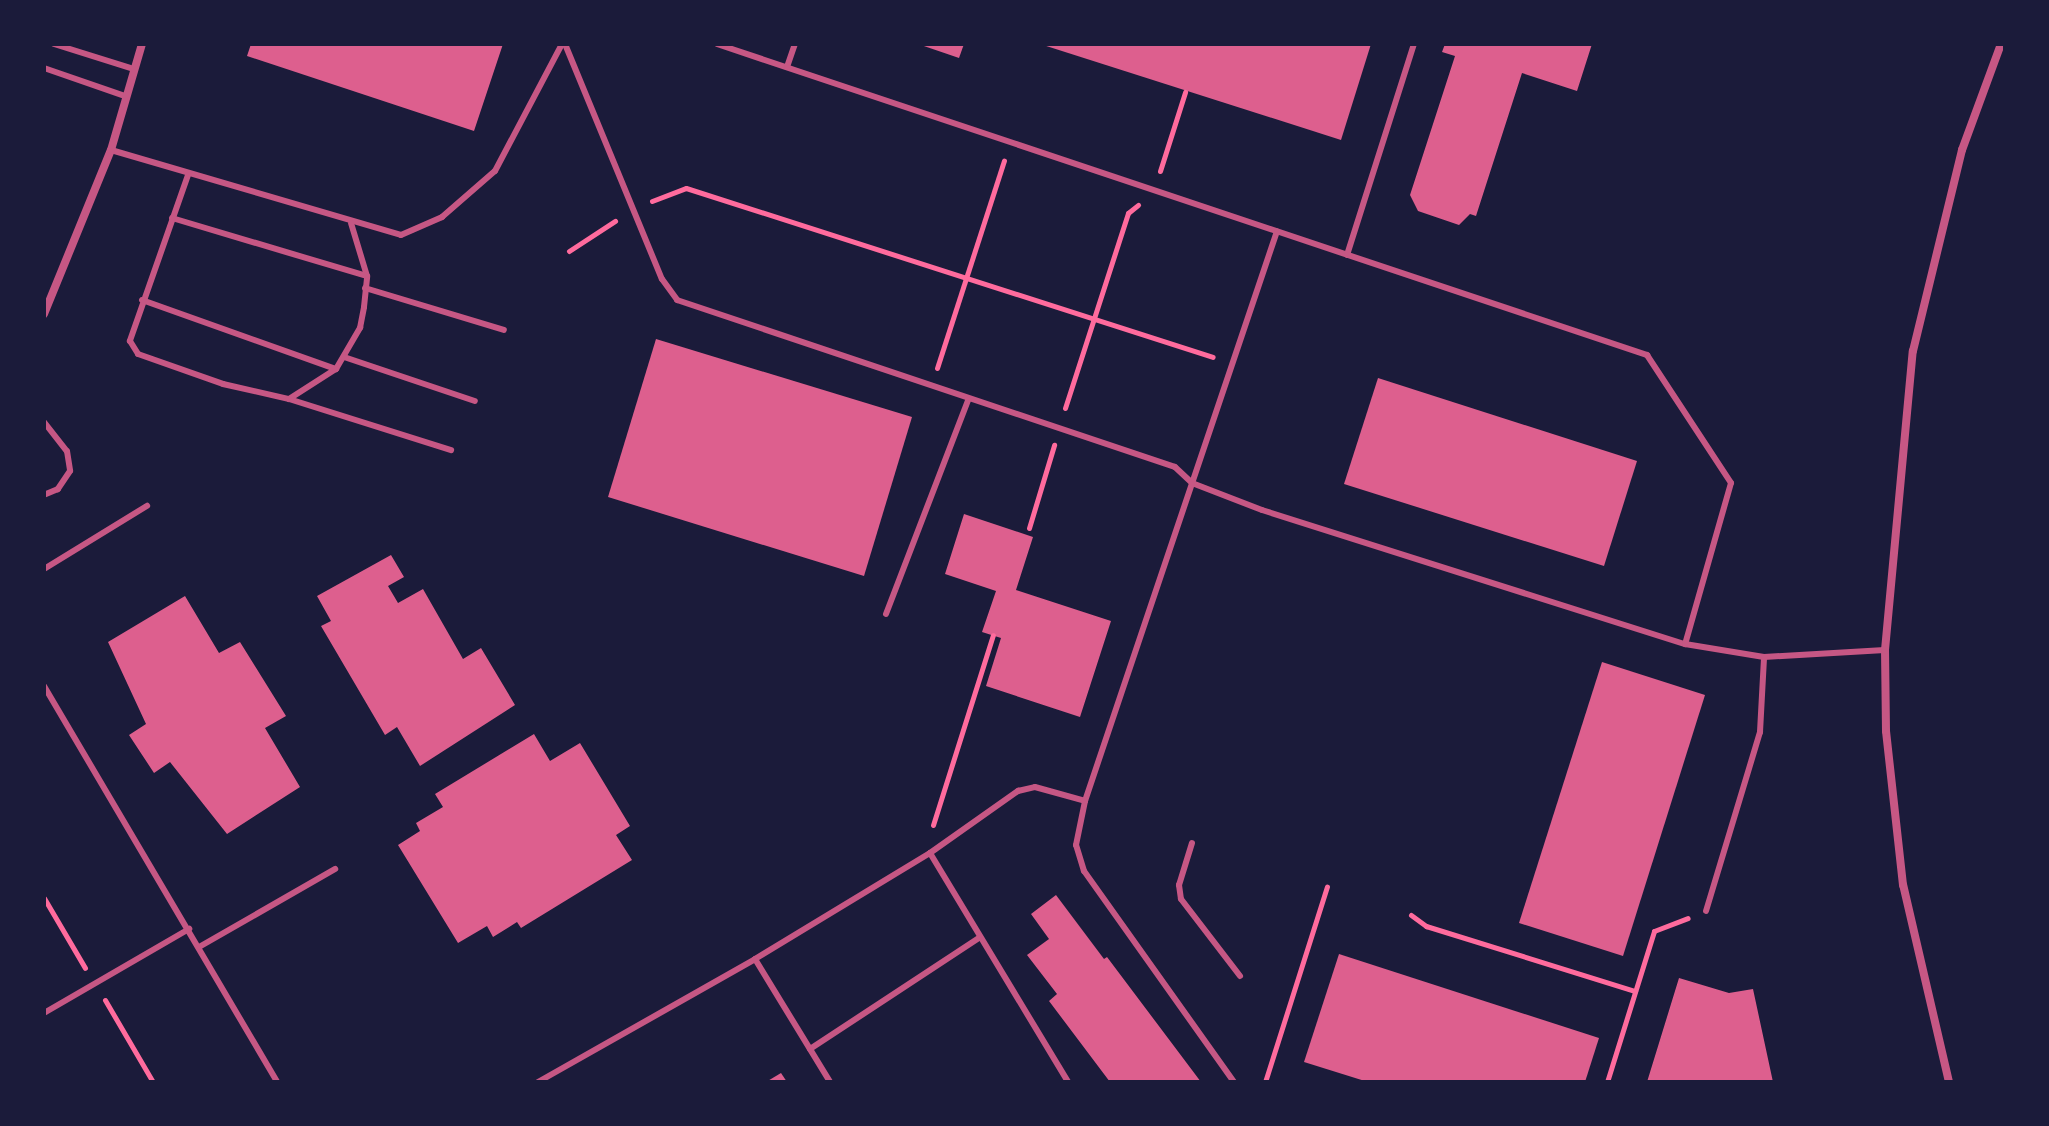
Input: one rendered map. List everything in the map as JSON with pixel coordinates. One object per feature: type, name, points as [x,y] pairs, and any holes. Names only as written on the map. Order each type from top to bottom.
[{"type":"street","points":[[44,314],[75,249],[111,150],[142,44]]},
{"type":"street","points":[[1949,1082],[1903,885],[1886,731],[1885,650],[1913,351],[1962,150],[2001,44]]},
{"type":"street","points":[[1995,63],[2005,67]]},
{"type":"lane","points":[[54,44],[134,69]]},
{"type":"lane","points":[[563,44],[635,208],[662,279],[677,300],[931,388],[1175,467],[1192,483],[1262,510],[1685,644],[1764,657],[1885,650]]},
{"type":"lane","points":[[111,150],[351,223],[401,235],[442,217],[470,197],[495,171],[563,44]]},
{"type":"lane","points":[[717,44],[1647,355],[1731,483],[1685,644]]},
{"type":"lane","points":[[787,67],[795,44]]},
{"type":"lane","points":[[1347,255],[1414,44]]},
{"type":"lane","points":[[44,68],[125,96]]},
{"type":"lane","points":[[188,175],[131,328],[138,354],[223,384],[289,399],[451,450]]},
{"type":"lane","points":[[172,218],[367,276]]},
{"type":"lane","points":[[289,399],[336,369],[360,328],[367,276],[351,223]]},
{"type":"lane","points":[[1234,1082],[1084,871],[1076,845],[1085,801],[1277,231]]},
{"type":"lane","points":[[365,288],[504,330]]},
{"type":"lane","points":[[142,300],[336,369]]},
{"type":"lane","points":[[344,357],[475,401]]},
{"type":"lane","points":[[886,614],[968,400]]},
{"type":"lane","points":[[44,422],[67,451],[70,471],[58,489],[44,495]]},
{"type":"lane","points":[[44,569],[147,506]]},
{"type":"lane","points":[[1706,911],[1760,732],[1764,657]]},
{"type":"lane","points":[[44,686],[277,1082]]},
{"type":"lane","points":[[538,1082],[755,959],[930,853],[1018,791],[1035,787],[1085,801]]},
{"type":"lane","points":[[1192,843],[1179,885],[1181,899],[1240,976]]},
{"type":"lane","points":[[930,853],[1068,1082]]},
{"type":"lane","points":[[199,947],[335,869]]},
{"type":"lane","points":[[44,1013],[189,929]]},
{"type":"lane","points":[[810,1049],[979,938]]},
{"type":"lane","points":[[755,959],[830,1082]]},
{"type":"path","points":[[1029,528],[1128,213],[1154,191],[1185,92]]},
{"type":"path","points":[[931,388],[1011,141]]},
{"type":"path","points":[[569,251],[635,208],[686,188],[1092,322],[1233,363]]},
{"type":"path","points":[[930,853],[934,823],[993,635]]},
{"type":"path","points":[[1265,1082],[1327,887]]},
{"type":"path","points":[[1607,1082],[1654,931],[1706,911]]},
{"type":"path","points":[[1411,915],[1426,926],[1635,991]]},
{"type":"building","points":[[251,44],[503,44],[474,131],[247,56]]},
{"type":"building","points":[[918,44],[964,44],[959,58]]},
{"type":"building","points":[[1040,44],[1371,44],[1341,140]]},
{"type":"building","points":[[1445,44],[1592,44],[1577,91],[1522,73],[1476,216],[1470,214],[1459,225],[1418,211],[1410,195],[1455,56],[1442,52]]},
{"type":"building","points":[[656,339],[912,417],[864,576],[608,497]]},
{"type":"building","points":[[1378,378],[1637,461],[1604,566],[1344,484]]},
{"type":"building","points":[[964,514],[1033,537],[1016,590],[1111,621],[1080,717],[986,686],[1001,638],[982,632],[996,591],[945,574]]},
{"type":"building","points":[[391,555],[404,577],[388,586],[398,603],[423,589],[463,659],[481,648],[515,705],[420,766],[397,727],[385,735],[321,626],[331,621],[317,596]]},
{"type":"building","points":[[185,596],[219,653],[240,642],[286,716],[265,728],[300,787],[227,834],[170,762],[154,773],[129,735],[146,724],[108,642]]},
{"type":"building","points":[[1602,662],[1705,695],[1623,956],[1519,923]]},
{"type":"building","points":[[534,734],[550,761],[580,743],[630,826],[616,835],[632,860],[521,928],[517,922],[493,937],[487,926],[458,943],[398,845],[420,831],[416,823],[443,807],[435,794]]},
{"type":"building","points":[[1056,895],[1201,1082],[1110,1082],[1049,1001],[1057,994],[1027,955],[1049,939],[1031,914]]},
{"type":"building","points":[[1339,954],[1599,1038],[1585,1082],[1368,1082],[1304,1062]]},
{"type":"building","points":[[1679,978],[1729,993],[1753,989],[1773,1082],[1647,1082]]},
{"type":"building","points":[[781,1073],[787,1082],[766,1082]]}]
